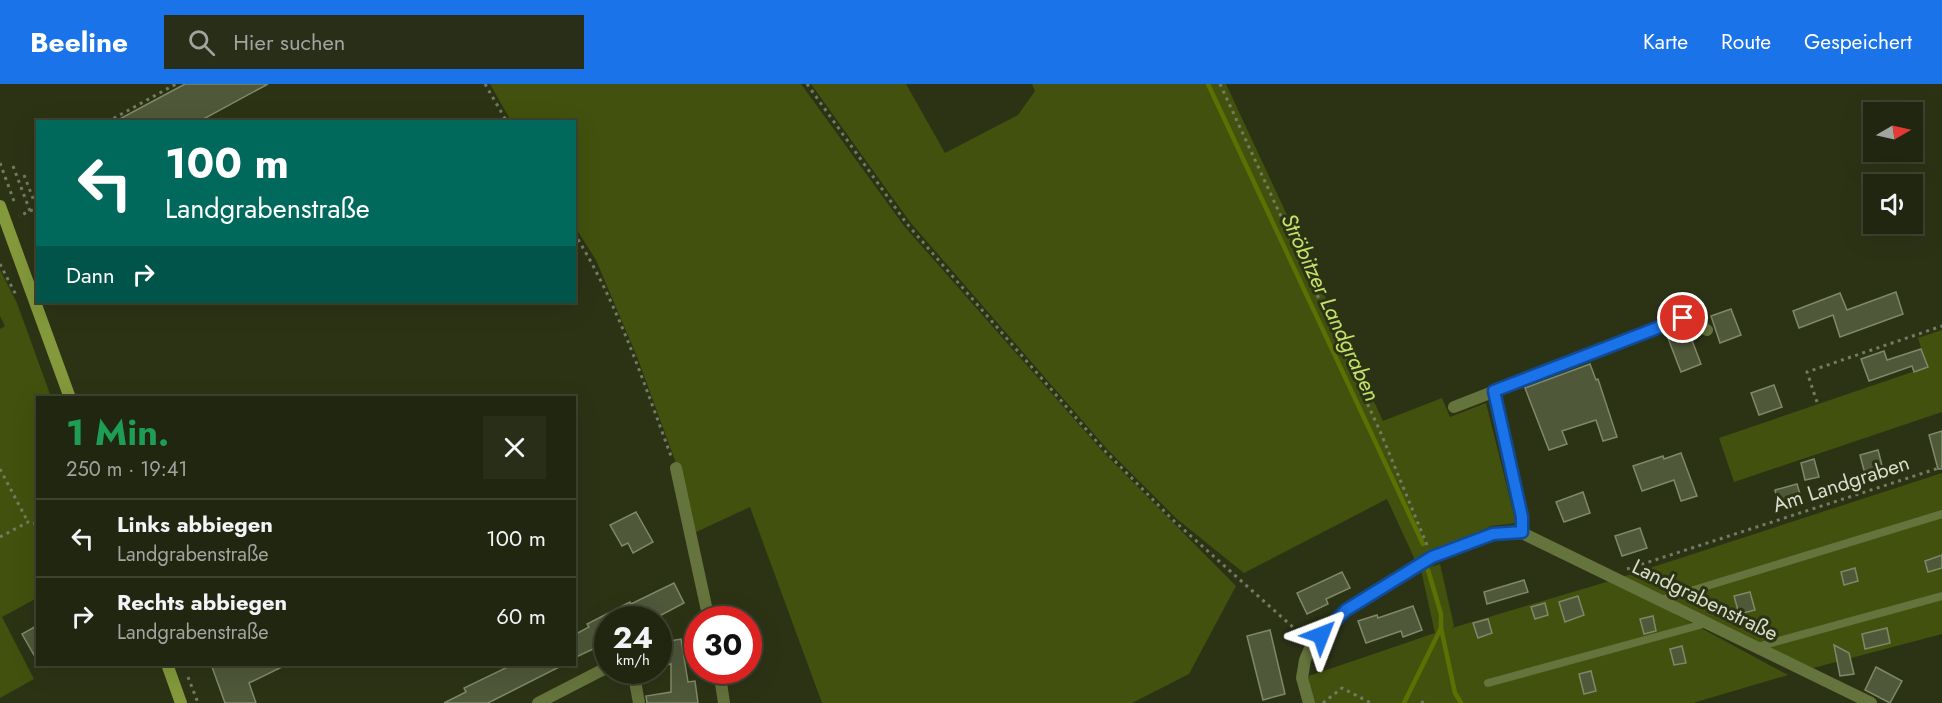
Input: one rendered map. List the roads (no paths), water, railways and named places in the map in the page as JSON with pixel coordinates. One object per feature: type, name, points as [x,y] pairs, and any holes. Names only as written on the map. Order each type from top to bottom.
[{"type":"main road","points":[[0,206],[69,396]]},
{"type":"main road","points":[[168,666],[181,703]]},
{"type":"street","points":[[1454,407],[1683,318],[1707,330]]},
{"type":"street","points":[[1309,703],[1302,678],[1305,660],[1312,644],[1346,610],[1432,557],[1493,534],[1522,532],[1522,517],[1494,391]]},
{"type":"street","points":[[676,468],[705,606]]},
{"type":"street","name":"Landgrabenstraße","points":[[1522,532],[1614,575],[1871,703]]},
{"type":"street","points":[[537,703],[594,674]]},
{"type":"street","points":[[636,684],[639,703]]},
{"type":"street","points":[[721,684],[724,703]]},
{"type":"lane","points":[[1661,600],[1942,514]]},
{"type":"lane","points":[[1756,647],[1942,596]]},
{"type":"lane","points":[[1488,683],[1707,623]]},
{"type":"waterway","name":"Ströbitzer Landgraben","points":[[1208,84],[1423,544]]},
{"type":"waterway","name":"Ströbitzer Landgraben","points":[[1404,703],[1441,628],[1441,614],[1428,570]]},
{"type":"waterway","points":[[1441,628],[1455,693],[1461,703]]}]
